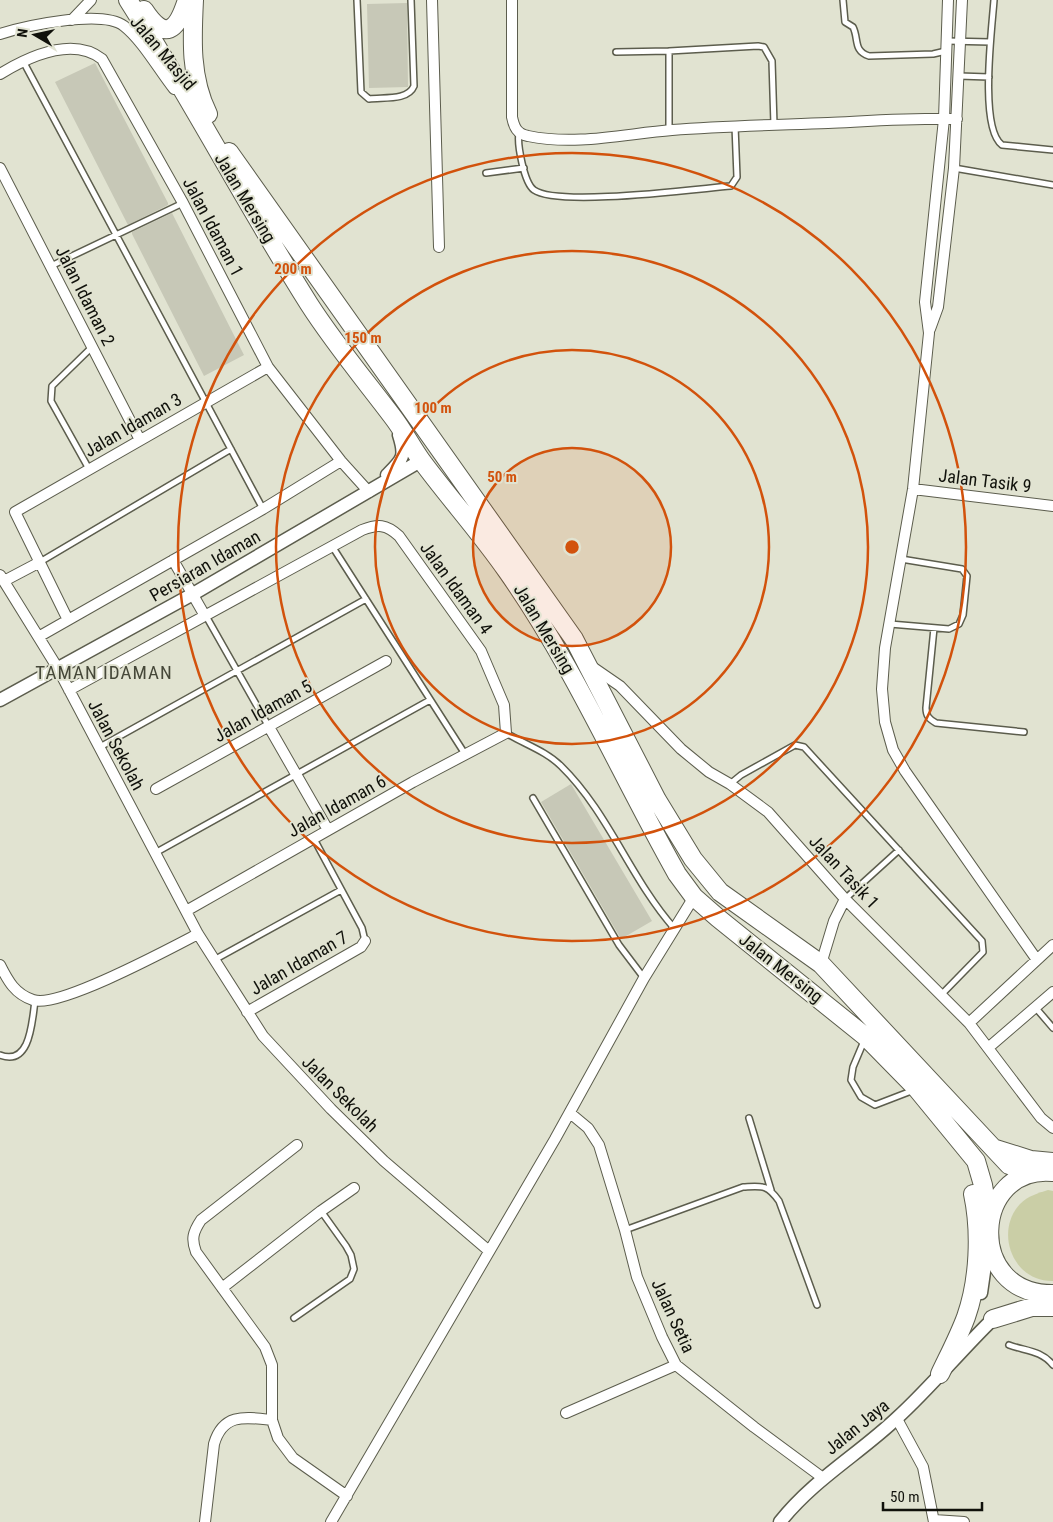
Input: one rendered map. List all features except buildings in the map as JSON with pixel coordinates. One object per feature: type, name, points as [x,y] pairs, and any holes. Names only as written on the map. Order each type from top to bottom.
[{"type":"highway","name":"Jalan Mersing","points":[[128,0],[168,63],[203,128],[309,304],[334,341],[395,420],[422,460],[507,571],[562,656],[677,874],[694,897],[866,1037],[916,1089],[976,1161],[983,1185],[989,1220]]},
{"type":"highway","points":[[137,0],[156,25],[163,29],[175,26],[181,19],[187,0]]},
{"type":"highway","points":[[194,0],[192,59],[199,96],[223,145],[574,639],[657,800],[693,859],[720,892],[821,964],[1009,1165],[1033,1173]]},
{"type":"highway","points":[[940,1374],[966,1317],[974,1287],[977,1246],[976,1207],[968,1168],[947,1124]]},
{"type":"highway","points":[[993,1148],[1031,1160],[1053,1162]]},
{"type":"highway","points":[[1049,1298],[1022,1288],[1006,1277],[994,1260],[988,1241],[989,1220],[995,1204],[1004,1191],[1017,1180],[1033,1173],[1053,1172]]},
{"type":"highway","points":[[992,1319],[1032,1307],[1049,1298]]},
{"type":"street","points":[[72,20],[90,0]]},
{"type":"street","points":[[432,0],[439,247]]},
{"type":"street","points":[[512,0],[512,118],[514,126],[519,133],[527,136],[574,140],[599,139],[670,130],[735,126],[957,119]]},
{"type":"street","points":[[948,0],[944,119],[925,302],[929,333],[913,489],[885,648],[882,689],[884,722],[893,750],[924,800],[1037,960]]},
{"type":"street","points":[[929,333],[938,307],[954,168],[962,0]]},
{"type":"street","name":"Jalan Masjid","points":[[0,34],[26,26],[72,20],[108,19],[123,25],[203,128]]},
{"type":"street","name":"Jalan Idaman 1","points":[[0,74],[22,61],[45,52],[78,49],[92,52],[102,59],[183,203],[268,367],[341,461],[369,492]]},
{"type":"street","name":"Jalan Idaman 2","points":[[0,168],[140,440]]},
{"type":"street","name":"Jalan Idaman 3","points":[[40,562],[15,512],[268,367]]},
{"type":"street","name":"Persiaran Idaman","points":[[369,492],[402,461],[404,450],[395,420]]},
{"type":"street","name":"Persiaran Idaman","points":[[0,700],[193,594],[422,460]]},
{"type":"street","points":[[40,636],[263,509],[341,461]]},
{"type":"street","name":"Jalan Tasik 9","points":[[913,489],[1053,506]]},
{"type":"street","name":"Jalan Idaman 4","points":[[69,690],[362,530],[376,525],[388,526],[399,536],[481,651],[504,705],[506,732]]},
{"type":"street","points":[[173,560],[205,616]]},
{"type":"street","points":[[1,580],[40,562],[68,620]]},
{"type":"street","name":"Jalan Sekolah","points":[[1,580],[40,636],[213,961],[263,1036],[331,1109],[384,1161],[488,1251]]},
{"type":"street","name":"Jalan Idaman 5","points":[[156,789],[386,661]]},
{"type":"street","name":"Jalan Tasik 1","points":[[588,664],[620,686],[680,749],[709,772],[730,784],[768,812],[845,899],[969,1023],[1041,1118],[1053,1128]]},
{"type":"street","points":[[269,727],[328,830]]},
{"type":"street","name":"Jalan Idaman 6","points":[[186,910],[506,732]]},
{"type":"street","points":[[331,1522],[570,1112],[644,978],[694,897]]},
{"type":"street","points":[[821,964],[834,922],[845,899]]},
{"type":"street","points":[[0,965],[8,980],[18,992],[35,1001],[53,1000],[150,959],[198,934]]},
{"type":"street","name":"Jalan Idaman 7","points":[[247,1012],[361,947],[365,941]]},
{"type":"street","points":[[969,1023],[1053,945]]},
{"type":"street","points":[[988,1048],[1053,992]]},
{"type":"street","name":"Jalan Setia","points":[[570,1112],[588,1128],[599,1145],[637,1277],[676,1365],[754,1427],[823,1478]]},
{"type":"street","points":[[296,1145],[201,1220],[194,1232],[193,1243],[196,1252],[265,1347],[272,1365],[272,1420],[278,1438],[293,1458],[347,1496]]},
{"type":"street","points":[[222,1288],[321,1211],[354,1188]]},
{"type":"street","name":"Jalan Jaya","points":[[954,1357],[971,1326],[981,1296],[988,1241]]},
{"type":"street","name":"Jalan Jaya","points":[[780,1522],[791,1508],[823,1478],[897,1419],[992,1319]]},
{"type":"street","points":[[566,1414],[676,1365]]},
{"type":"street","points":[[205,1522],[214,1444],[218,1432],[228,1422],[242,1418],[272,1420]]},
{"type":"street","points":[[897,1419],[923,1467],[934,1521],[964,1522]]},
{"type":"lane","points":[[357,0],[361,92],[369,98],[407,96],[412,91],[414,86],[411,0]]},
{"type":"lane","points":[[843,0],[845,22],[853,27],[858,49],[862,54],[869,56],[933,54],[946,46],[960,41],[990,42]]},
{"type":"lane","points":[[994,0],[990,42],[990,123],[998,142],[1002,145],[1053,150]]},
{"type":"lane","points":[[616,52],[764,47],[772,61],[774,125]]},
{"type":"lane","points":[[669,51],[670,130]]},
{"type":"lane","points":[[22,61],[263,509]]},
{"type":"lane","points":[[959,76],[989,77]]},
{"type":"lane","points":[[519,133],[517,142],[528,184],[534,191],[548,195],[577,198],[730,186],[737,177],[735,126]]},
{"type":"lane","points":[[486,173],[524,168]]},
{"type":"lane","points":[[954,168],[1053,185]]},
{"type":"lane","points":[[51,266],[183,203]]},
{"type":"lane","points":[[89,470],[51,401],[50,394],[52,386],[92,347]]},
{"type":"lane","points":[[40,562],[231,449]]},
{"type":"lane","points":[[332,546],[465,754]]},
{"type":"lane","points":[[890,624],[949,629],[959,624],[963,615],[967,576],[962,569],[900,559]]},
{"type":"lane","points":[[99,747],[366,600]]},
{"type":"lane","points":[[205,616],[269,727]]},
{"type":"lane","points":[[934,628],[926,708],[926,714],[931,720],[936,723],[1024,732]]},
{"type":"lane","points":[[155,853],[430,700]]},
{"type":"lane","points":[[506,732],[546,754],[573,778],[608,826],[641,886],[674,928]]},
{"type":"lane","points":[[730,784],[749,771],[800,745],[804,747],[982,941],[983,952],[941,995]]},
{"type":"lane","points":[[533,798],[619,945],[644,978]]},
{"type":"lane","points":[[314,838],[362,928],[365,941]]},
{"type":"lane","points":[[845,899],[899,850]]},
{"type":"lane","points":[[213,961],[341,890]]},
{"type":"lane","points":[[0,1055],[8,1058],[19,1054],[27,1045],[35,1001]]},
{"type":"lane","points":[[1035,1007],[1053,1028]]},
{"type":"lane","points":[[866,1037],[853,1067],[851,1080],[861,1097],[875,1105],[916,1089]]},
{"type":"lane","points":[[749,1118],[771,1190],[779,1201],[817,1305]]},
{"type":"lane","points":[[625,1230],[743,1186],[763,1186],[771,1190]]},
{"type":"lane","points":[[294,1318],[350,1279],[354,1268],[352,1255],[321,1211]]},
{"type":"lane","points":[[1008,1344],[1038,1353],[1046,1357],[1053,1365]]},
{"type":"green space","points":[[1048,1190],[1053,1191],[1053,1281],[1039,1279],[1027,1273],[1018,1264],[1008,1241],[1012,1215],[1020,1204],[1030,1197]]},
{"type":"district","name":"TAMAN IDAMAN","points":[[104,672]]}]
